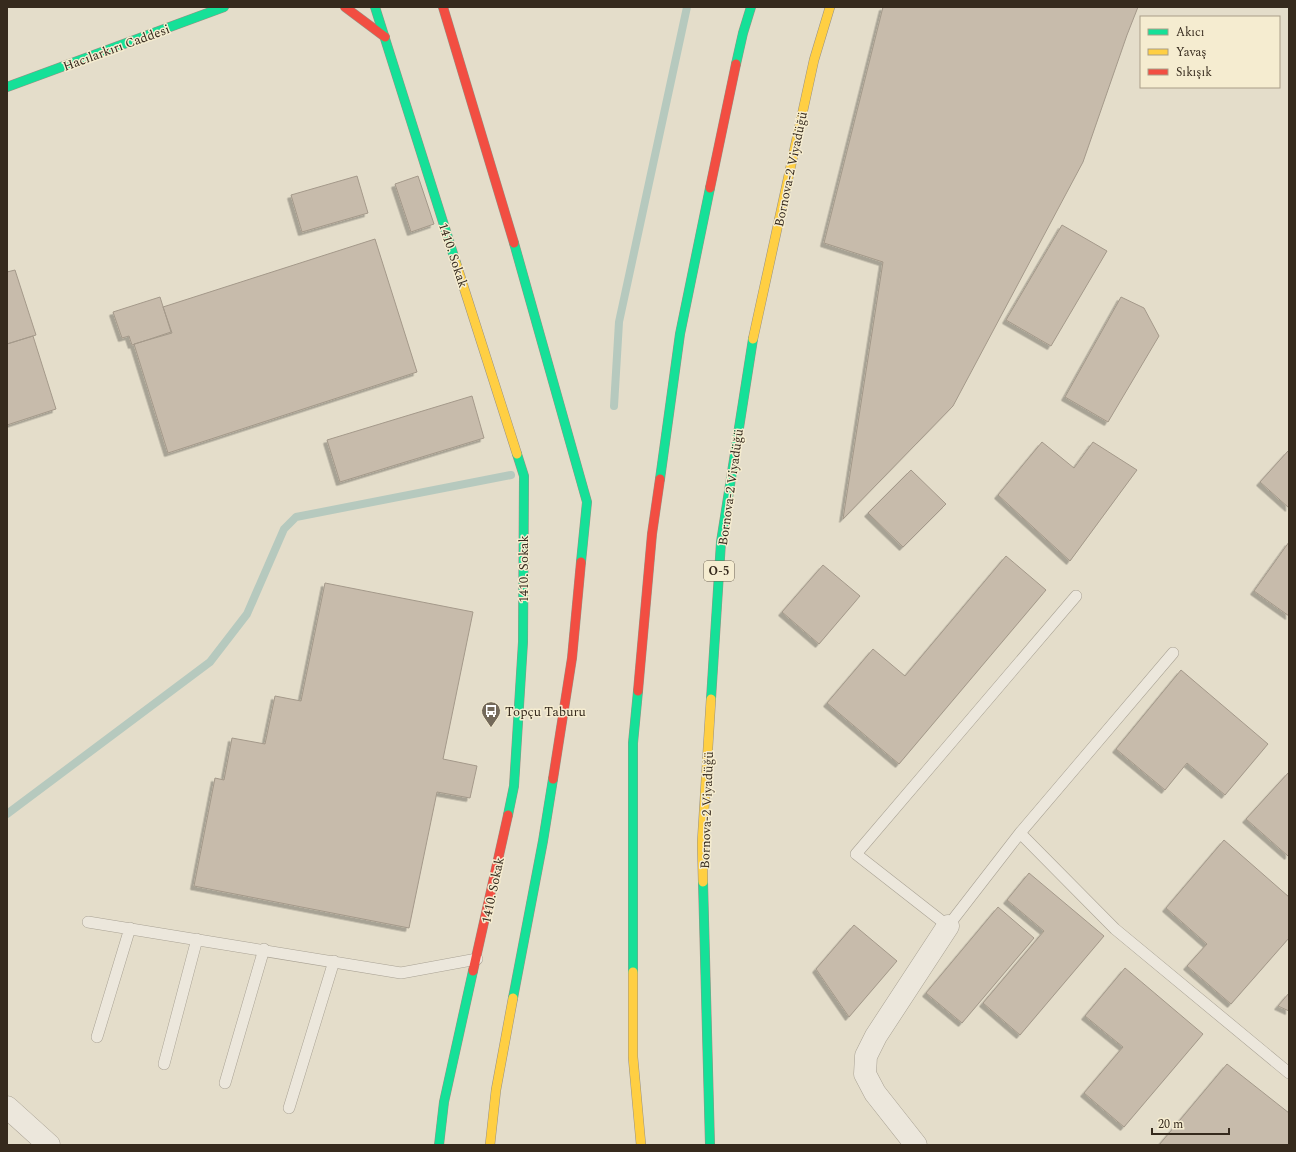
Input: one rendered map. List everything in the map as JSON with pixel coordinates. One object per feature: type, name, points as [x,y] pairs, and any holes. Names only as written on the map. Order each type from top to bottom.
[{"type":"main road","name":"Hacılarkırı Caddesi","points":[[7,87],[224,7]]},
{"type":"main road","points":[[345,7],[385,37]]},
{"type":"main road","name":"1410. Sokak","points":[[375,7],[524,476],[523,642],[514,786],[477,959],[444,1102],[439,1145]]},
{"type":"main road","points":[[443,7],[503,206],[587,502],[572,658],[543,841],[496,1090],[490,1145]]},
{"type":"main road","points":[[641,1145],[633,1057],[633,743],[652,534],[680,334],[742,33],[751,7]]},
{"type":"main road","name":"Bornova-2 Viyadüğü","points":[[710,1145],[702,843],[721,542],[751,349],[814,60],[830,7]]},
{"type":"street","points":[[916,1145],[875,1093],[865,1074],[866,1056],[876,1036],[948,926]]},
{"type":"street","points":[[7,1107],[49,1145]]},
{"type":"lane","points":[[1076,596],[856,854],[948,926],[1020,834],[1173,653]]},
{"type":"lane","points":[[1020,834],[1115,929],[1289,1073]]},
{"type":"lane","points":[[88,922],[401,973],[477,959]]},
{"type":"lane","points":[[97,1037],[130,928]]},
{"type":"lane","points":[[164,1064],[197,939]]},
{"type":"lane","points":[[225,1082],[264,950]]},
{"type":"lane","points":[[289,1108],[334,961]]},
{"type":"building","points":[[883,7],[1138,7],[1083,162],[953,406],[843,519],[883,262],[824,243]]},
{"type":"building","points":[[357,176],[368,213],[302,232],[291,195]]},
{"type":"building","points":[[418,176],[434,224],[411,232],[395,184]]},
{"type":"building","points":[[1062,225],[1107,251],[1051,346],[1006,320]]},
{"type":"building","points":[[375,239],[417,372],[168,453],[134,344],[172,333],[163,307]]},
{"type":"building","points":[[15,270],[36,335],[7,344],[7,272]]},
{"type":"building","points":[[160,297],[171,332],[132,345],[129,336],[122,338],[113,312]]},
{"type":"building","points":[[1121,297],[1144,308],[1159,336],[1108,422],[1065,397]]},
{"type":"building","points":[[33,336],[56,409],[7,425],[7,344]]},
{"type":"building","points":[[472,396],[484,438],[340,482],[327,440]]},
{"type":"building","points":[[1042,442],[1074,468],[1093,442],[1137,470],[1070,561],[998,495]]},
{"type":"building","points":[[1288,451],[1289,452],[1289,508],[1260,482]]},
{"type":"building","points":[[911,470],[946,504],[903,547],[868,513]]},
{"type":"building","points":[[1289,542],[1289,616],[1254,591]]},
{"type":"building","points":[[1006,556],[1046,590],[899,764],[827,703],[873,649],[905,676]]},
{"type":"building","points":[[823,565],[860,596],[819,644],[782,612]]},
{"type":"building","points":[[325,583],[473,612],[443,759],[477,766],[470,798],[437,792],[409,928],[194,886],[215,778],[224,780],[232,738],[265,744],[275,696],[301,701]]},
{"type":"building","points":[[1181,670],[1268,744],[1225,795],[1187,763],[1165,790],[1116,749]]},
{"type":"building","points":[[1289,772],[1289,855],[1288,856],[1246,819]]},
{"type":"building","points":[[1224,840],[1289,897],[1289,938],[1231,1004],[1187,966],[1207,944],[1166,908]]},
{"type":"building","points":[[1029,873],[1104,936],[1020,1035],[983,1003],[1044,931],[1007,900]]},
{"type":"building","points":[[998,907],[1034,938],[962,1023],[926,993]]},
{"type":"building","points":[[854,925],[897,961],[849,1017],[816,969]]},
{"type":"building","points":[[1125,968],[1203,1034],[1124,1127],[1084,1093],[1123,1047],[1085,1016]]},
{"type":"building","points":[[1289,993],[1289,1011],[1278,1006]]},
{"type":"building","points":[[1227,1064],[1289,1113],[1289,1145],[1159,1145]]},
{"type":"waterway","points":[[614,406],[619,322],[687,7]]},
{"type":"waterway","points":[[7,814],[210,662],[247,614],[284,529],[296,517],[511,475]]},
{"type":"traffic: fast","points":[[7,87],[224,7]]},
{"type":"traffic: fast","points":[[375,7],[456,263]]},
{"type":"traffic: fast","points":[[736,64],[751,7]]},
{"type":"traffic: fast","points":[[660,479],[680,334],[710,188]]},
{"type":"traffic: fast","points":[[514,243],[587,502],[581,562]]},
{"type":"traffic: fast","points":[[711,699],[721,542],[753,339]]},
{"type":"traffic: fast","points":[[508,815],[514,786],[523,642],[524,476],[517,454]]},
{"type":"traffic: fast","points":[[633,972],[633,743],[638,691]]},
{"type":"traffic: fast","points":[[513,998],[543,841],[553,779]]},
{"type":"traffic: fast","points":[[703,882],[710,1145]]},
{"type":"traffic: fast","points":[[439,1145],[444,1102],[473,971]]},
{"type":"traffic: slow","points":[[753,339],[814,60],[830,7]]},
{"type":"traffic: slow","points":[[456,263],[517,454]]},
{"type":"traffic: slow","points":[[703,882],[702,843],[711,699]]},
{"type":"traffic: slow","points":[[633,972],[633,1057],[641,1145]]},
{"type":"traffic: slow","points":[[490,1145],[496,1090],[513,998]]},
{"type":"traffic: jam","points":[[345,7],[385,37]]},
{"type":"traffic: jam","points":[[443,7],[514,243]]},
{"type":"traffic: jam","points":[[710,188],[736,64]]},
{"type":"traffic: jam","points":[[638,691],[652,534],[660,479]]},
{"type":"traffic: jam","points":[[553,779],[572,658],[581,562]]},
{"type":"traffic: jam","points":[[473,971],[508,815]]},
{"type":"place","name":"Topçu Taburu","points":[[491,728]]}]
